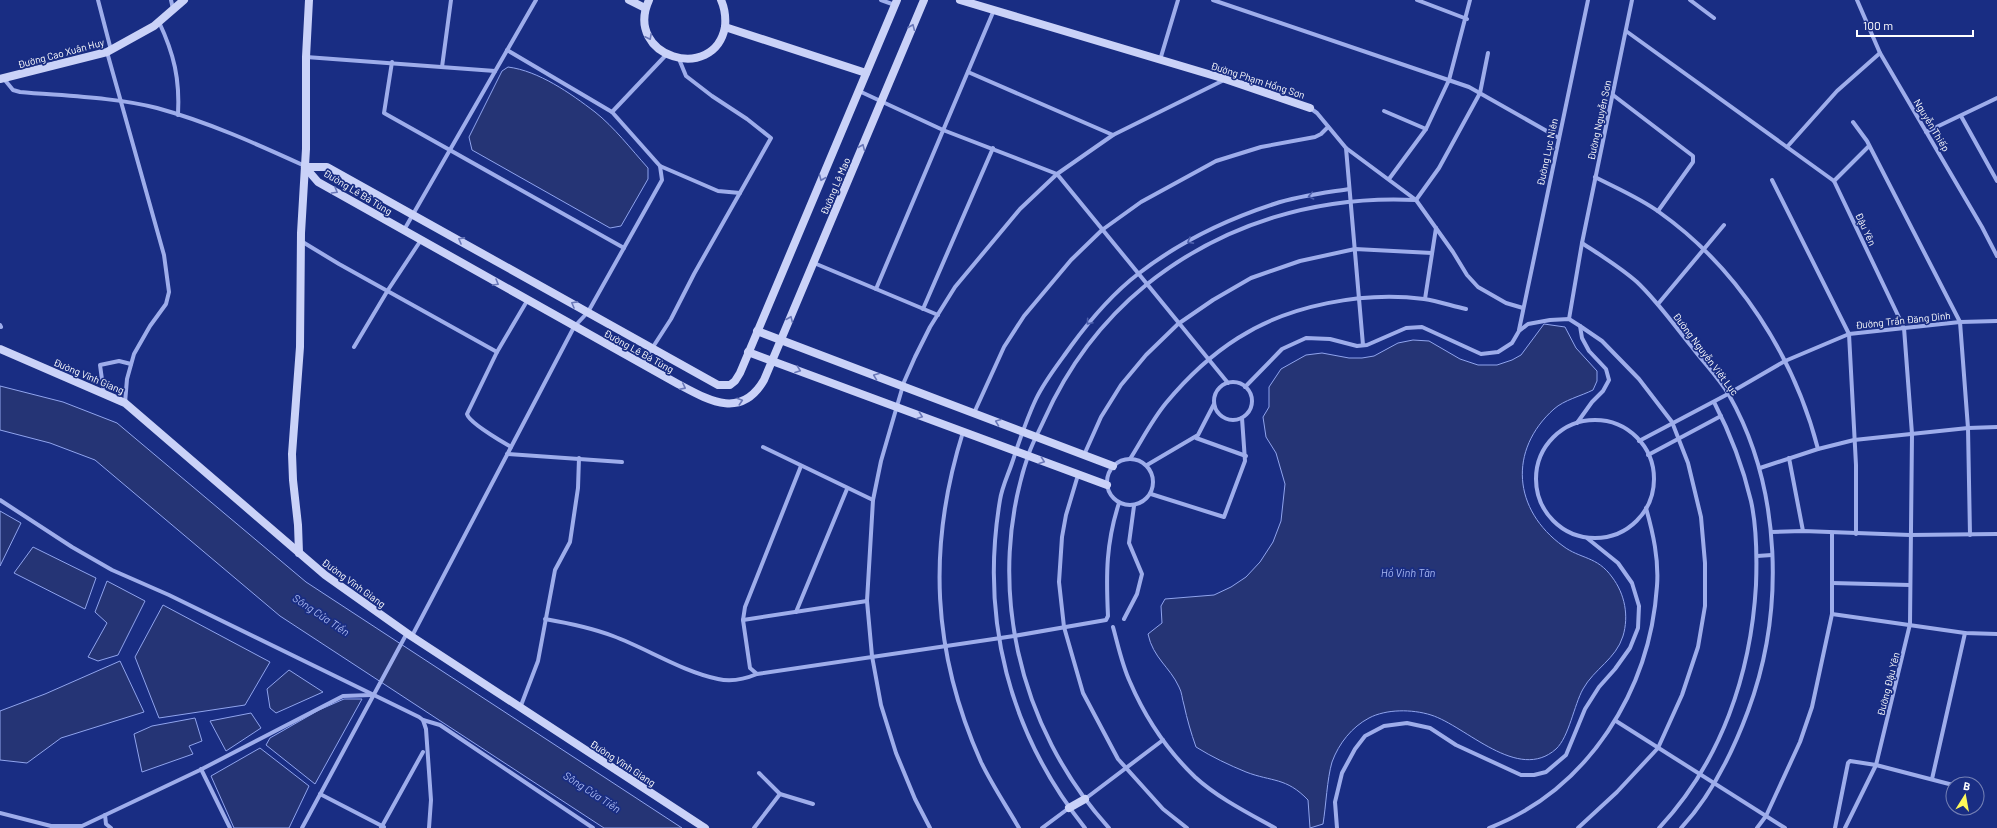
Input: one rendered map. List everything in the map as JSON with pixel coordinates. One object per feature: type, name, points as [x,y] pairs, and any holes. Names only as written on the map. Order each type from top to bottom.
[{"type":"street","points":[[98,0],[120,102],[164,255],[169,292],[166,304],[150,326],[131,364],[125,403]]},
{"type":"street","points":[[171,0],[173,9]]},
{"type":"street","name":"Đường Cao Xuân Huy","points":[[2,79],[109,52],[154,26],[184,0]]},
{"type":"street","points":[[299,553],[292,454],[300,347],[301,240],[305,167],[306,57],[309,0]]},
{"type":"street","points":[[442,67],[451,0]]},
{"type":"street","points":[[404,230],[536,0]]},
{"type":"street","points":[[629,0],[647,4],[644,22],[647,35],[655,46],[666,55],[679,59],[693,59],[706,54],[717,45],[724,33],[726,20],[724,6],[721,0]]},
{"type":"street","points":[[881,0],[896,3]]},
{"type":"street","name":"Đường Lê Mao","points":[[764,380],[924,0]]},
{"type":"street","name":"Đường Phạm Hồng Sơn","points":[[960,0],[1225,79],[1310,108],[1317,113],[1346,148],[1416,200],[1467,275],[1478,287],[1506,303],[1523,308]]},
{"type":"street","points":[[1160,60],[1178,0]]},
{"type":"street","points":[[1213,0],[1469,87],[1559,138]]},
{"type":"street","points":[[1417,0],[1467,18]]},
{"type":"street","points":[[1389,180],[1426,129],[1449,80],[1467,18],[1470,0]]},
{"type":"street","name":"Đường Lục Niên","points":[[1519,331],[1588,0]]},
{"type":"street","name":"Đường Nguyễn Sơn","points":[[1569,319],[1595,177],[1632,0]]},
{"type":"street","points":[[1690,0],[1714,18]]},
{"type":"street","name":"Nguyễn Thiếp","points":[[1857,0],[1880,53],[1982,227],[1997,256]]},
{"type":"street","name":"Đường Lê Mao","points":[[740,373],[896,3]]},
{"type":"street","points":[[876,289],[994,10]]},
{"type":"street","points":[[159,22],[174,60],[179,89],[178,115]]},
{"type":"street","points":[[725,27],[866,73]]},
{"type":"street","name":"Đậu Yên","points":[[1626,31],[1834,181],[1904,328],[1912,434],[1910,535]]},
{"type":"street","points":[[508,50],[612,112],[660,166],[718,190],[740,193]]},
{"type":"street","points":[[1109,828],[1064,770],[1042,728],[1025,683],[1014,636],[1010,599],[1009,562],[1012,525],[1019,488],[1028,456],[1057,391],[1082,352],[1112,316],[1146,285],[1192,253],[1242,228],[1295,210],[1350,201],[1416,200],[1440,168],[1480,93],[1488,53]]},
{"type":"street","points":[[1787,147],[1838,91],[1880,53]]},
{"type":"street","points":[[612,112],[666,55]]},
{"type":"street","points":[[306,57],[392,62],[495,72]]},
{"type":"street","points":[[642,364],[671,319],[694,274],[771,138],[747,119],[712,96],[686,76],[679,59]]},
{"type":"street","points":[[392,62],[384,112],[624,248]]},
{"type":"street","points":[[968,72],[1113,135]]},
{"type":"street","points":[[2,79],[13,90],[20,92],[120,102],[156,108],[238,136],[305,167]]},
{"type":"street","points":[[930,828],[915,799],[896,753],[881,705],[872,656],[867,601],[873,500],[885,448],[903,386],[914,357],[955,287],[1020,209],[1057,174],[1113,135],[1225,79]]},
{"type":"street","points":[[859,91],[943,130],[993,148],[1057,174],[1208,361],[1228,383]]},
{"type":"street","points":[[1613,96],[1693,156],[1692,162],[1658,211]]},
{"type":"street","points":[[1926,132],[1997,98]]},
{"type":"street","points":[[1384,111],[1426,129]]},
{"type":"street","points":[[1961,116],[1997,181]]},
{"type":"street","points":[[1853,122],[1869,146],[1960,322],[1968,428],[1970,535]]},
{"type":"street","points":[[974,413],[1004,347],[1024,316],[1071,260],[1102,230],[1141,202],[1216,161],[1261,147],[1315,137],[1321,134],[1328,127]]},
{"type":"street","points":[[1834,181],[1869,146]]},
{"type":"street","points":[[923,308],[993,148]]},
{"type":"street","points":[[1346,148],[1363,345]]},
{"type":"street","points":[[302,828],[401,643],[409,635],[574,327],[588,312],[662,180],[660,166]]},
{"type":"street","name":"Đường Lê Bá Tùng","points":[[305,167],[327,167],[413,213],[718,385],[730,385],[735,381],[740,373]]},
{"type":"street","name":"Đường Lê Bá Tùng","points":[[305,167],[318,182],[527,301],[708,400],[724,404],[738,402],[754,393],[764,380]]},
{"type":"street","points":[[1595,177],[1658,211],[1686,233],[1704,250],[1744,296],[1773,339],[1785,361],[1810,417],[1818,448]]},
{"type":"street","points":[[1772,180],[1849,334],[1854,440],[1856,534]]},
{"type":"street","points":[[1085,828],[1068,808],[1044,769],[1023,727],[1008,684],[998,638],[993,566],[1000,498],[1023,431],[1037,398],[1060,361],[1088,323],[1138,274],[1180,246],[1219,225],[1275,203],[1349,189]]},
{"type":"street","points":[[1658,304],[1724,226]]},
{"type":"street","points":[[1425,299],[1436,228]]},
{"type":"street","points":[[301,240],[339,264],[497,352]]},
{"type":"street","points":[[354,347],[388,290],[421,240]]},
{"type":"street","name":"Đường Nguyễn Viết Lục","points":[[1582,243],[1630,277],[1658,304],[1728,394],[1742,422],[1760,468],[1771,532],[1774,584],[1769,635],[1758,685],[1739,734],[1716,783],[1680,828]]},
{"type":"street","points":[[1084,455],[1101,417],[1121,385],[1146,355],[1178,324],[1213,300],[1251,278],[1300,261],[1355,250],[1432,253]]},
{"type":"street","points":[[813,263],[938,314]]},
{"type":"street","points":[[1130,459],[1165,404],[1208,361],[1238,338],[1267,323],[1299,311],[1331,302],[1359,299],[1389,297],[1425,299],[1466,309]]},
{"type":"street","points":[[511,446],[476,424],[467,415],[497,352],[527,301]]},
{"type":"street","points":[[1245,387],[1282,349],[1306,338],[1330,339],[1357,346],[1406,328],[1422,326],[1481,354],[1498,352],[1512,343],[1519,331],[1528,324],[1550,320],[1569,319],[1602,341],[1639,379],[1672,422],[1688,463],[1701,517],[1705,563],[1705,606],[1698,647],[1682,695],[1658,748],[1617,792],[1578,828]]},
{"type":"street","name":"Đường Trần Đăng Dinh","points":[[1639,440],[1714,402],[1785,361],[1849,334],[1960,322],[1997,321]]},
{"type":"street","points":[[1577,423],[1592,402],[1603,392],[1609,380],[1606,369],[1589,351],[1582,338],[1580,326]]},
{"type":"street","points":[[757,331],[1113,466]]},
{"type":"street","name":"Đường Vĩnh Giang","points":[[0,349],[125,403],[325,575],[409,635],[705,828]]},
{"type":"street","points":[[748,352],[1107,485]]},
{"type":"street","points":[[104,394],[100,365],[119,361],[131,364]]},
{"type":"street","points":[[1147,465],[1196,438],[1214,404],[1217,391],[1228,383],[1237,383],[1245,387],[1250,394],[1251,403],[1248,412],[1242,418],[1233,420],[1224,418],[1217,412],[1214,404]]},
{"type":"street","points":[[1660,828],[1700,775],[1722,733],[1739,689],[1750,643],[1755,597],[1757,556],[1751,502],[1740,463],[1714,402]]},
{"type":"street","points":[[1648,455],[1721,416]]},
{"type":"street","points":[[1151,494],[1224,517],[1246,456],[1242,418]]},
{"type":"street","points":[[1594,421],[1611,423],[1626,430],[1639,440],[1648,455],[1654,479],[1652,496],[1646,508],[1634,524],[1620,533],[1604,538],[1587,538],[1567,531],[1550,518],[1541,504],[1536,488],[1537,468],[1545,448],[1562,430],[1577,423],[1594,421]]},
{"type":"street","points":[[1760,468],[1818,448],[1854,440],[1968,428],[1997,427]]},
{"type":"street","points":[[963,432],[947,489],[939,551],[941,614],[945,646],[961,712],[982,764],[1020,828]]},
{"type":"street","points":[[1196,438],[1246,456]]},
{"type":"street","points":[[763,447],[847,489],[873,500]]},
{"type":"street","points":[[507,454],[622,462]]},
{"type":"street","points":[[520,708],[535,670],[555,570],[570,542],[578,488],[579,458]]},
{"type":"street","points":[[1789,458],[1803,531]]},
{"type":"street","points":[[1130,459],[1140,461],[1147,465],[1154,478],[1154,486],[1151,494],[1141,503],[1134,506],[1119,503],[1109,493],[1107,485],[1109,472],[1113,466],[1119,462],[1130,459]]},
{"type":"street","points":[[757,674],[750,668],[743,620],[747,600],[801,466]]},
{"type":"street","points":[[1078,475],[1066,514],[1059,559],[1060,605],[1064,627],[1083,693],[1118,759],[1163,809],[1187,828]]},
{"type":"street","points":[[796,612],[847,489]]},
{"type":"street","points":[[0,500],[72,547],[112,570],[169,595],[423,720],[440,725],[593,828]]},
{"type":"street","points":[[545,619],[572,624],[613,636],[679,665],[718,680],[736,680],[757,674],[1014,636],[1104,621],[1108,617],[1108,549],[1112,527],[1119,503]]},
{"type":"street","points":[[1124,619],[1137,594],[1142,574],[1129,543],[1134,506]]},
{"type":"street","points":[[1490,828],[1498,827],[1537,804],[1575,774],[1616,721],[1639,674],[1648,650],[1658,584],[1653,536],[1646,508]]},
{"type":"street","points":[[1771,532],[1803,531],[1910,535],[1997,534]]},
{"type":"street","points":[[1758,828],[1766,816],[1806,726],[1812,707],[1832,614],[1832,533]]},
{"type":"street","name":"Đường Đậu Yên","points":[[1845,828],[1876,765],[1910,624],[1910,535]]},
{"type":"street","points":[[1338,828],[1335,802],[1342,773],[1355,749],[1365,736],[1384,726],[1407,723],[1430,728],[1456,745],[1521,775],[1534,775],[1546,772],[1566,755],[1585,709],[1599,687],[1616,669],[1630,648],[1638,628],[1639,606],[1632,583],[1618,563],[1587,538]]},
{"type":"street","points":[[1757,556],[1772,555]]},
{"type":"street","points":[[1832,584],[1910,585]]},
{"type":"street","points":[[743,620],[867,601]]},
{"type":"street","points":[[1832,614],[1965,633],[1997,634]]},
{"type":"street","points":[[1113,627],[1129,682],[1162,740],[1196,777],[1233,804],[1275,828]]},
{"type":"street","points":[[1932,779],[1965,633]]},
{"type":"street","points":[[0,813],[51,827],[82,826],[202,769],[343,696],[373,695]]},
{"type":"street","points":[[423,720],[426,729],[431,800],[429,828]]},
{"type":"street","points":[[1616,721],[1785,828]]},
{"type":"street","points":[[1042,828],[1068,808],[1085,799],[1162,740]]},
{"type":"street","points":[[320,794],[383,827],[422,752]]},
{"type":"street","points":[[1835,828],[1848,763],[1854,760],[1945,783]]},
{"type":"street","points":[[202,769],[230,828]]},
{"type":"street","points":[[759,773],[780,794],[813,804]]},
{"type":"street","points":[[754,828],[780,794]]},
{"type":"street","points":[[104,815],[105,826],[111,828]]},
{"type":"water","points":[[508,67],[531,73],[565,90],[609,124],[648,168],[648,179],[621,226],[610,228],[472,150],[469,137],[502,71]]},
{"type":"water","name":"Hồ Vinh Tân","points":[[1544,324],[1565,327],[1576,348],[1597,371],[1597,381],[1593,390],[1558,406],[1539,425],[1529,443],[1523,461],[1522,479],[1526,498],[1534,515],[1546,531],[1569,550],[1600,565],[1612,577],[1623,598],[1626,613],[1625,628],[1620,644],[1583,689],[1561,744],[1556,749],[1541,758],[1525,760],[1509,756],[1492,749],[1445,721],[1424,713],[1399,711],[1383,713],[1369,718],[1357,726],[1338,748],[1330,769],[1323,824],[1310,828],[1308,800],[1293,787],[1246,772],[1221,761],[1196,747],[1180,689],[1154,650],[1148,634],[1162,623],[1161,606],[1165,599],[1214,595],[1231,587],[1246,577],[1260,562],[1273,542],[1281,521],[1285,484],[1276,453],[1266,437],[1263,417],[1269,407],[1269,387],[1281,369],[1306,355],[1322,353],[1349,358],[1362,358],[1374,356],[1398,343],[1413,340],[1429,341],[1460,359],[1478,365],[1497,365],[1521,355]]},
{"type":"water","name":"Sông Cửa Tiền","points":[[0,386],[63,402],[117,423],[306,582],[682,828],[604,828],[280,616],[95,460],[50,443],[0,430]]},
{"type":"water","points":[[0,511],[21,523],[0,566]]},
{"type":"water","points":[[33,547],[96,578],[85,609],[14,573]]},
{"type":"water","points":[[107,581],[145,601],[118,655],[98,661],[88,657],[107,623],[95,612]]},
{"type":"water","points":[[163,605],[270,662],[245,705],[159,718],[135,657]]},
{"type":"water","points":[[120,661],[144,712],[61,738],[27,763],[0,760],[0,711],[45,694]]},
{"type":"water","points":[[289,670],[323,692],[276,713],[270,708],[267,689]]},
{"type":"water","points":[[344,699],[362,699],[315,784],[266,745],[270,738],[319,710]]},
{"type":"water","points":[[251,713],[261,728],[226,751],[210,721]]},
{"type":"water","points":[[195,718],[202,741],[189,746],[193,754],[142,772],[134,734],[152,726]]},
{"type":"water","points":[[260,748],[309,786],[289,828],[234,828],[211,776]]}]
